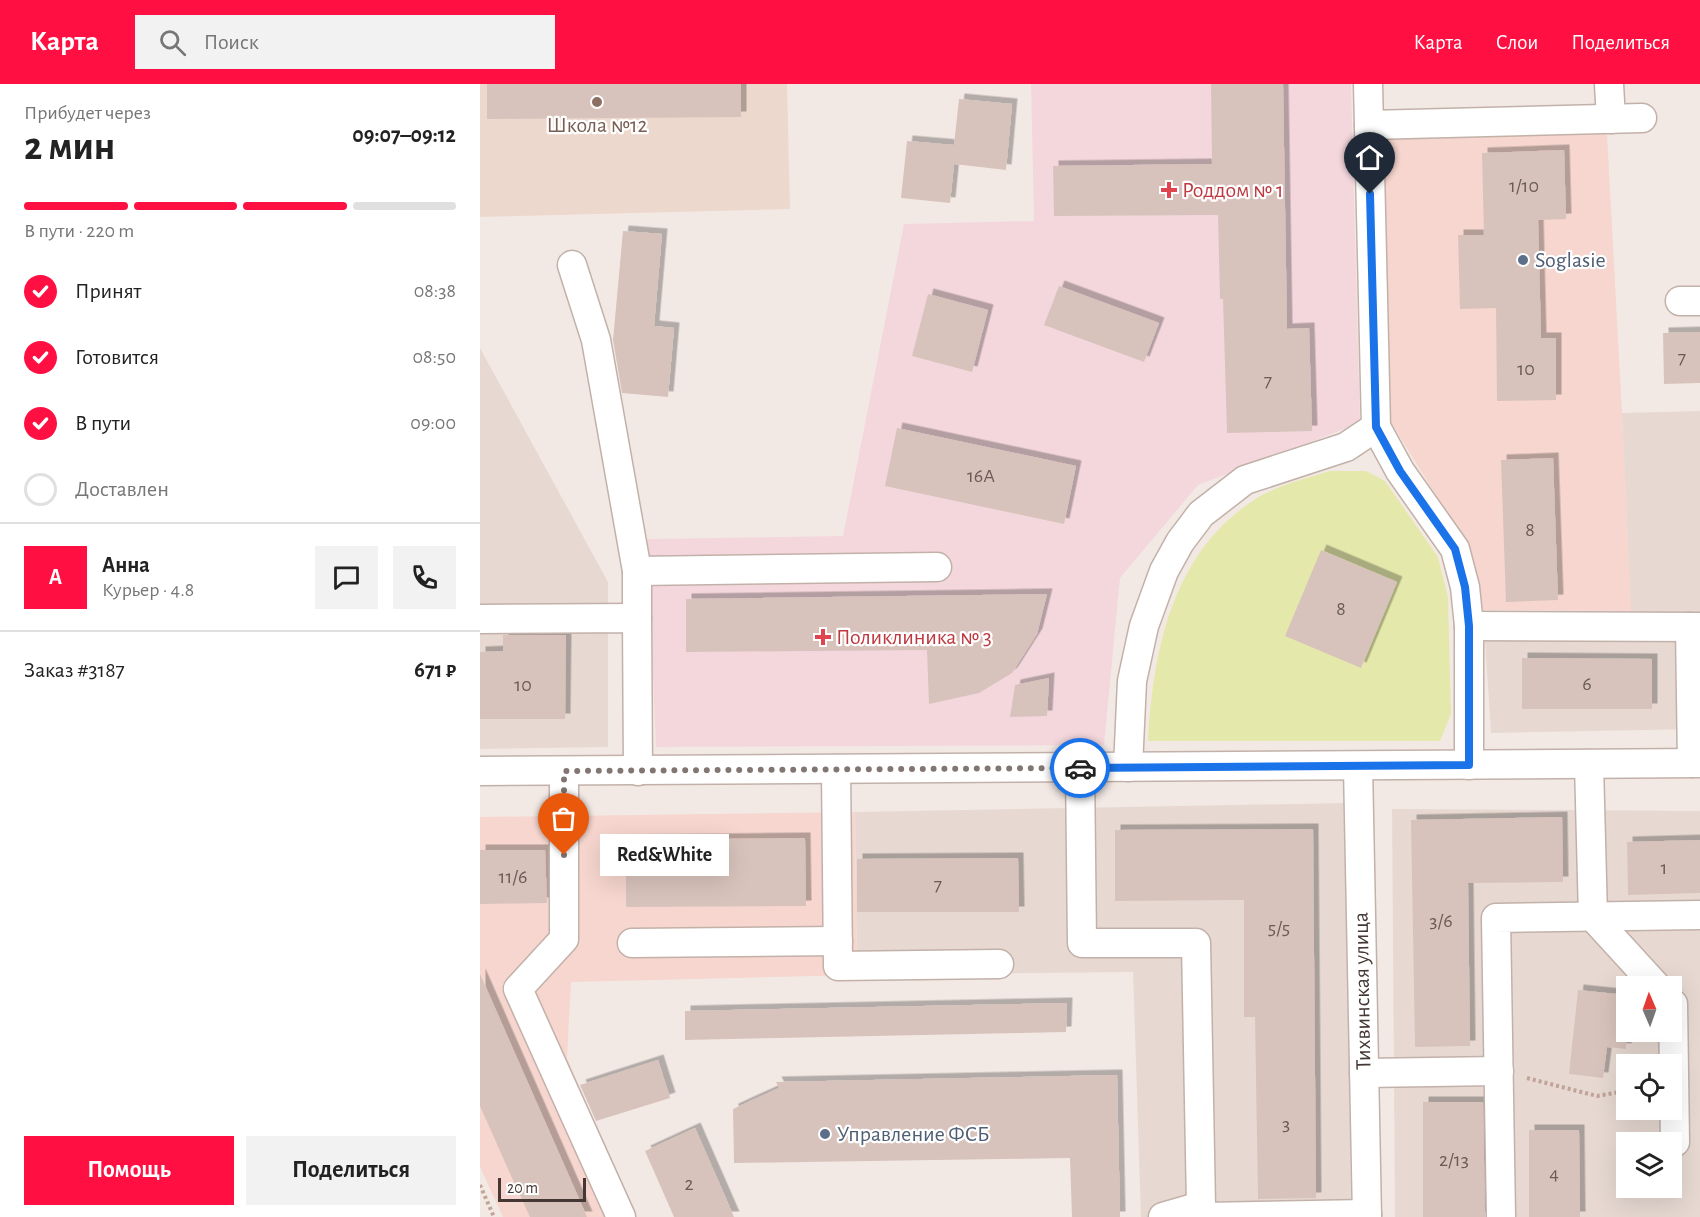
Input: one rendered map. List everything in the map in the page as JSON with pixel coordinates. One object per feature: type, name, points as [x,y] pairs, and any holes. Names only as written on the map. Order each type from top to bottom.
[{"type":"street","points":[[1368,84],[1376,427],[1400,471],[1455,549],[1465,587],[1469,626],[1469,765]]},
{"type":"street","points":[[1609,84],[1611,119]]},
{"type":"street","points":[[1369,125],[1642,117]]},
{"type":"street","points":[[572,265],[596,340],[637,571],[638,771]]},
{"type":"street","points":[[1128,767],[1132,681],[1144,626],[1164,571],[1180,542],[1201,514],[1245,480],[1346,447],[1376,427]]},
{"type":"street","points":[[637,571],[937,567]]},
{"type":"street","points":[[480,619],[637,618]]},
{"type":"street","points":[[480,771],[1696,763],[1695,627],[1469,626]]},
{"type":"street","points":[[1588,764],[1593,917],[1647,976]]},
{"type":"street","name":"Тихвинская улица","points":[[1358,766],[1367,1215]]},
{"type":"street","points":[[1080,768],[1082,944],[1196,943],[1202,1217],[1367,1215]]},
{"type":"street","points":[[836,769],[838,966],[999,964]]},
{"type":"street","points":[[564,771],[564,939],[518,989],[621,1217]]},
{"type":"street","points":[[1501,1216],[1496,918],[1700,915]]},
{"type":"street","points":[[632,943],[838,941]]},
{"type":"street","points":[[1674,1042],[1676,1132]]},
{"type":"street","points":[[1364,1073],[1499,1071]]},
{"type":"street","points":[[1163,1217],[1202,1206]]},
{"type":"path","points":[[1499,1071],[1597,1096],[1616,1093]]},
{"type":"path","points":[[480,1185],[494,1217]]},
{"type":"shaded area","points":[[480,84],[787,84],[790,209],[480,217]]},
{"type":"shaded area","points":[[1031,84],[1351,84],[1360,423],[1198,485],[1120,578],[1104,745],[656,747],[647,539],[843,536],[904,224],[1034,221]]},
{"type":"shaded area","points":[[1607,134],[1631,611],[1476,610],[1455,526],[1390,421],[1384,139]]},
{"type":"shaded area","points":[[480,348],[608,582],[608,747],[480,749]]},
{"type":"shaded area","points":[[1700,411],[1700,729],[1491,733],[1485,641],[1632,639],[1622,413]]},
{"type":"shaded area","points":[[1346,803],[1351,1217],[1141,1217],[1133,972],[857,975],[855,812]]},
{"type":"shaded area","points":[[1392,809],[1700,811],[1700,1217],[1395,1217]]},
{"type":"shaded area","points":[[855,812],[857,975],[571,982],[567,1058],[634,1217],[503,1217],[480,1167],[480,817]]},
{"type":"green space","points":[[1330,471],[1366,471],[1385,481],[1438,557],[1448,597],[1451,714],[1440,741],[1148,741],[1155,673],[1162,639],[1172,607],[1186,576],[1204,547],[1226,522],[1254,500],[1281,486]]},
{"type":"building","points":[[487,84],[741,84],[741,117],[487,119]]},
{"type":"building","name":"Роддом № 1","points":[[1211,84],[1283,84],[1287,329],[1309,328],[1312,431],[1227,433],[1218,215],[1054,216],[1053,166],[1212,164]]},
{"type":"building","points":[[959,99],[1012,104],[1006,170],[954,164],[950,203],[901,198],[907,141],[954,145]]},
{"type":"building","points":[[1564,150],[1566,219],[1538,220],[1541,338],[1556,338],[1556,400],[1497,401],[1496,308],[1460,309],[1458,235],[1484,235],[1482,153]]},
{"type":"building","points":[[623,231],[662,234],[654,326],[674,328],[668,397],[622,393],[613,340]]},
{"type":"building","points":[[1059,286],[1159,323],[1144,362],[1044,325]]},
{"type":"building","points":[[928,294],[988,310],[972,372],[912,356]]},
{"type":"building","points":[[1700,332],[1700,383],[1664,384],[1663,333]]},
{"type":"building","points":[[897,428],[1076,466],[1064,524],[885,486]]},
{"type":"building","points":[[1553,458],[1558,600],[1506,602],[1501,460]]},
{"type":"building","points":[[1321,550],[1397,582],[1361,668],[1285,636]]},
{"type":"building","points":[[1047,594],[1037,634],[1012,673],[979,693],[929,704],[927,650],[686,652],[686,599]]},
{"type":"building","points":[[503,635],[566,635],[565,719],[480,719],[480,652],[503,651]]},
{"type":"building","points":[[1522,658],[1652,659],[1652,709],[1522,709]]},
{"type":"building","points":[[1049,678],[1047,716],[1010,717],[1015,685]]},
{"type":"building","points":[[1562,817],[1563,882],[1468,883],[1470,1046],[1415,1047],[1411,820]]},
{"type":"building","points":[[1313,829],[1316,1198],[1258,1199],[1255,1017],[1244,1017],[1244,900],[1115,901],[1115,830]]},
{"type":"building","points":[[805,838],[806,906],[626,907],[626,840]]},
{"type":"building","points":[[1700,840],[1700,893],[1628,895],[1627,842]]},
{"type":"building","points":[[480,850],[545,850],[547,903],[480,904]]},
{"type":"building","points":[[1018,858],[1019,912],[857,912],[857,859]]},
{"type":"building","points":[[480,974],[587,1217],[530,1217],[480,1106]]},
{"type":"building","points":[[1578,990],[1616,994],[1616,1042],[1626,1042],[1626,1049],[1607,1047],[1603,1078],[1569,1074]]},
{"type":"building","points":[[1067,1003],[1066,1032],[685,1040],[685,1011]]},
{"type":"building","points":[[658,1060],[670,1098],[596,1121],[580,1085]]},
{"type":"building","points":[[1117,1075],[1120,1217],[1072,1217],[1070,1158],[734,1163],[733,1109],[779,1088],[776,1082]]},
{"type":"building","points":[[1423,1102],[1483,1102],[1485,1217],[1423,1217]]},
{"type":"building","points":[[695,1128],[734,1217],[674,1217],[645,1151]]},
{"type":"building","points":[[1529,1130],[1579,1130],[1580,1217],[1529,1217]]},
{"type":"way so far","points":[[564,855],[564,771],[1080,768]]},
{"type":"place","name":"Школа №12","points":[[597,102]]},
{"type":"place","name":"Роддом № 1","points":[[1169,190]]},
{"type":"place","name":"Soglasie","points":[[1523,260]]},
{"type":"place","name":"Поликлиника № 3","points":[[823,637]]},
{"type":"place","name":"Red&White","points":[[564,855]]},
{"type":"place","name":"Управление ФСБ","points":[[825,1134]]},
{"type":"route","points":[[1080,768],[1469,765],[1469,626],[1465,587],[1455,549],[1400,471],[1376,427],[1370,194]]}]
